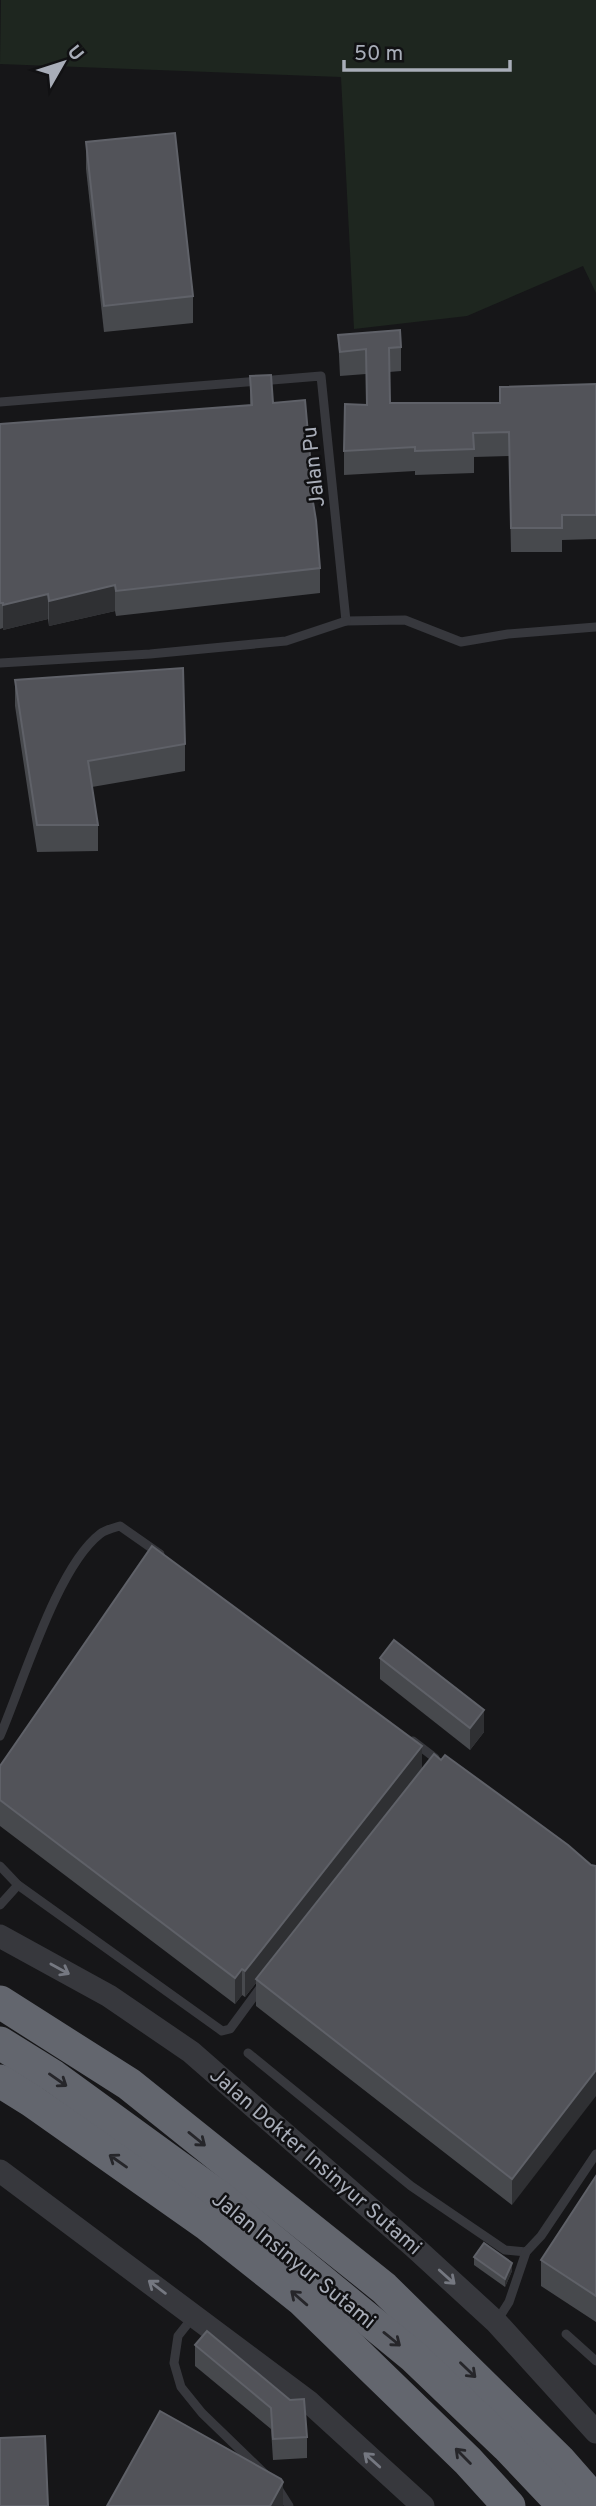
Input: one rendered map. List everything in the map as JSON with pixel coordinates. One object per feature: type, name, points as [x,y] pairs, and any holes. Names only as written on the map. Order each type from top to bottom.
[{"type":"highway","points":[[0,2002],[129,2084],[384,2288],[559,2460],[596,2502]]},
{"type":"highway","name":"Jalan Insinyur Sutami","points":[[0,2043],[53,2076],[229,2205],[414,2357],[507,2446],[564,2506]]},
{"type":"highway","name":"Jalan Insinyur Sutami","points":[[0,2081],[208,2225],[301,2299],[468,2461],[509,2506]]},
{"type":"street","name":"Jalan Dokter Insinyur Sutami","points":[[0,1936],[110,1996],[191,2052],[496,2322],[596,2432]]},
{"type":"street","points":[[0,2171],[309,2402],[423,2506]]},
{"type":"lane","name":"Jalan Pu","points":[[0,402],[321,376],[346,621]]},
{"type":"lane","points":[[0,663],[150,654],[286,641],[346,621],[405,620],[461,642],[508,634],[596,627]]},
{"type":"lane","points":[[0,1736],[57,1595],[86,1548],[102,1532],[120,1526],[172,1563]]},
{"type":"lane","points":[[402,1733],[435,1758],[435,1768],[426,1779]]},
{"type":"lane","points":[[0,1866],[18,1885],[222,2032],[230,2029],[268,1976]]},
{"type":"lane","points":[[0,1905],[18,1885]]},
{"type":"lane","points":[[248,2053],[411,2186],[505,2250],[526,2252]]},
{"type":"lane","points":[[496,2322],[509,2302],[526,2252],[541,2236],[596,2154]]},
{"type":"lane","points":[[193,2317],[178,2336],[174,2363],[180,2387],[202,2413],[278,2488],[289,2506]]},
{"type":"lane","points":[[566,2334],[596,2361]]},
{"type":"shaded area","points":[[1,0],[596,0],[596,293],[583,266],[467,316],[354,329],[341,77],[0,64]]},
{"type":"building","points":[[175,133],[193,296],[104,306],[86,142]]},
{"type":"building","points":[[400,330],[401,347],[389,348],[390,403],[500,403],[500,387],[596,384],[596,515],[562,515],[562,528],[511,528],[509,432],[473,433],[474,449],[415,451],[415,447],[344,451],[345,404],[367,405],[366,349],[340,352],[338,335]]},
{"type":"building","points":[[271,375],[273,403],[305,400],[312,478],[309,478],[320,568],[116,591],[115,585],[49,601],[48,594],[3,605],[0,603],[0,424],[252,405],[250,376]]},
{"type":"building","points":[[183,668],[185,744],[88,761],[98,825],[37,825],[15,680]]},
{"type":"building","points":[[152,1546],[422,1746],[245,1971],[242,1969],[235,1978],[0,1800],[0,1766]]},
{"type":"building","points":[[394,1640],[484,1710],[470,1728],[380,1658]]},
{"type":"building","points":[[434,1754],[441,1760],[445,1755],[568,1845],[591,1865],[596,1866],[596,2070],[512,2179],[256,1979]]},
{"type":"building","points":[[596,2176],[596,2296],[541,2260]]},
{"type":"building","points":[[484,2243],[512,2263],[505,2279],[474,2257]]},
{"type":"building","points":[[207,2331],[290,2400],[304,2399],[307,2437],[273,2439],[271,2408],[195,2345]]},
{"type":"building","points":[[160,2411],[281,2479],[283,2482],[270,2506],[107,2506]]},
{"type":"building","points":[[45,2436],[48,2506],[0,2506],[0,2438]]}]
